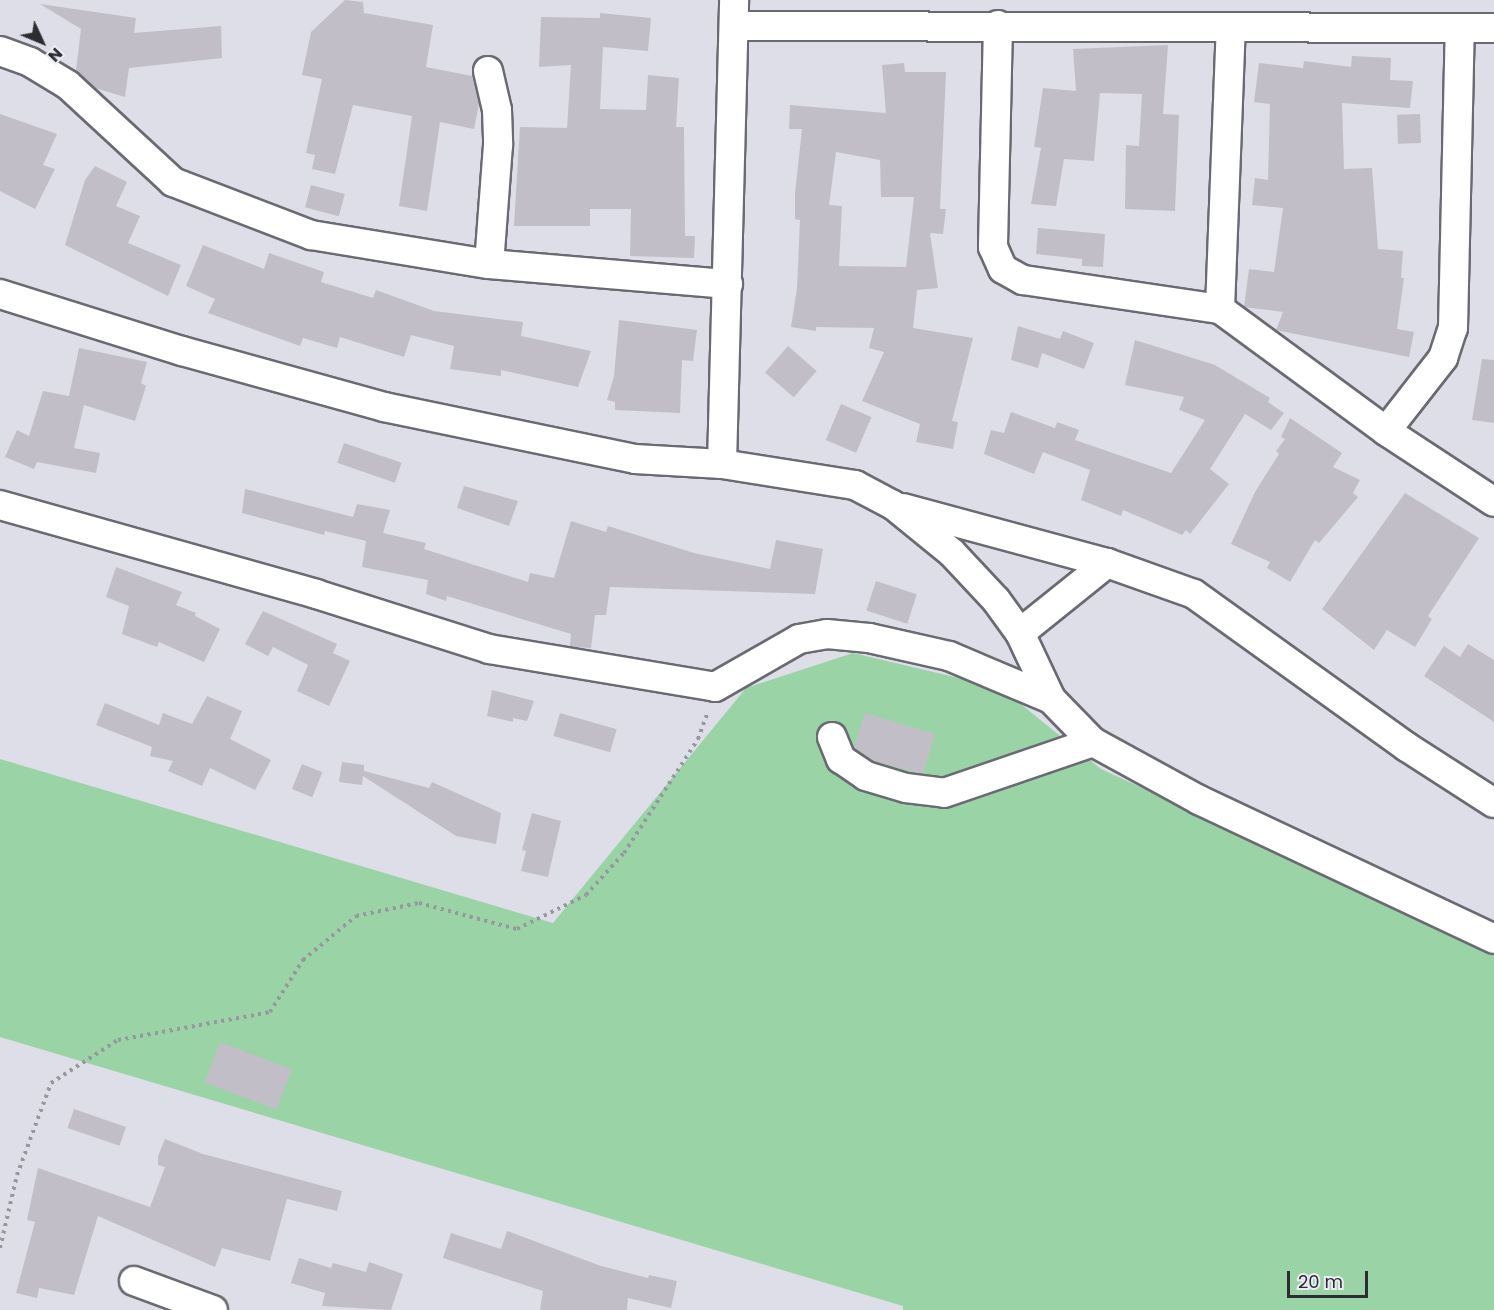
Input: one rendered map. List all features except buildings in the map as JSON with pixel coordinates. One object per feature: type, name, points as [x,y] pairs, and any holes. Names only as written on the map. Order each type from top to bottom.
[{"type":"street","points":[[722,464],[734,13],[998,25],[1494,28]]},
{"type":"street","points":[[998,25],[993,229],[998,263],[1023,280],[1220,309],[1386,431],[1494,502]]},
{"type":"street","points":[[1220,309],[1232,27]]},
{"type":"street","points":[[1386,431],[1443,358],[1454,328],[1460,28]]},
{"type":"street","points":[[0,51],[30,62],[68,85],[173,182],[311,235],[489,264],[728,284]]},
{"type":"street","points":[[488,71],[497,110],[498,144],[489,264]]},
{"type":"street","points":[[0,294],[182,351],[384,407],[636,459],[722,464],[855,485],[893,505],[952,553],[996,600],[1020,633],[1052,699],[1093,742],[1199,800],[1494,939]]},
{"type":"street","points":[[0,505],[316,594],[489,649],[716,687],[799,639],[827,634],[869,638],[949,656],[1052,699]]},
{"type":"street","points":[[893,505],[1107,563],[1194,594],[1407,747],[1494,803]]},
{"type":"street","points":[[1020,633],[1107,563]]},
{"type":"street","points":[[832,737],[841,759],[866,776],[906,788],[944,793],[1093,742]]},
{"type":"street","points":[[134,1281],[199,1307]]},
{"type":"path","points":[[0,1248],[17,1175],[51,1083],[118,1040],[270,1012],[303,960],[356,916],[419,903],[518,929],[586,895],[624,854],[698,740],[716,687]]},
{"type":"green space","points":[[853,653],[1001,688],[1101,769],[1494,949],[1494,1310],[903,1310],[903,1306],[0,1037],[0,759],[553,923],[746,688]]}]
